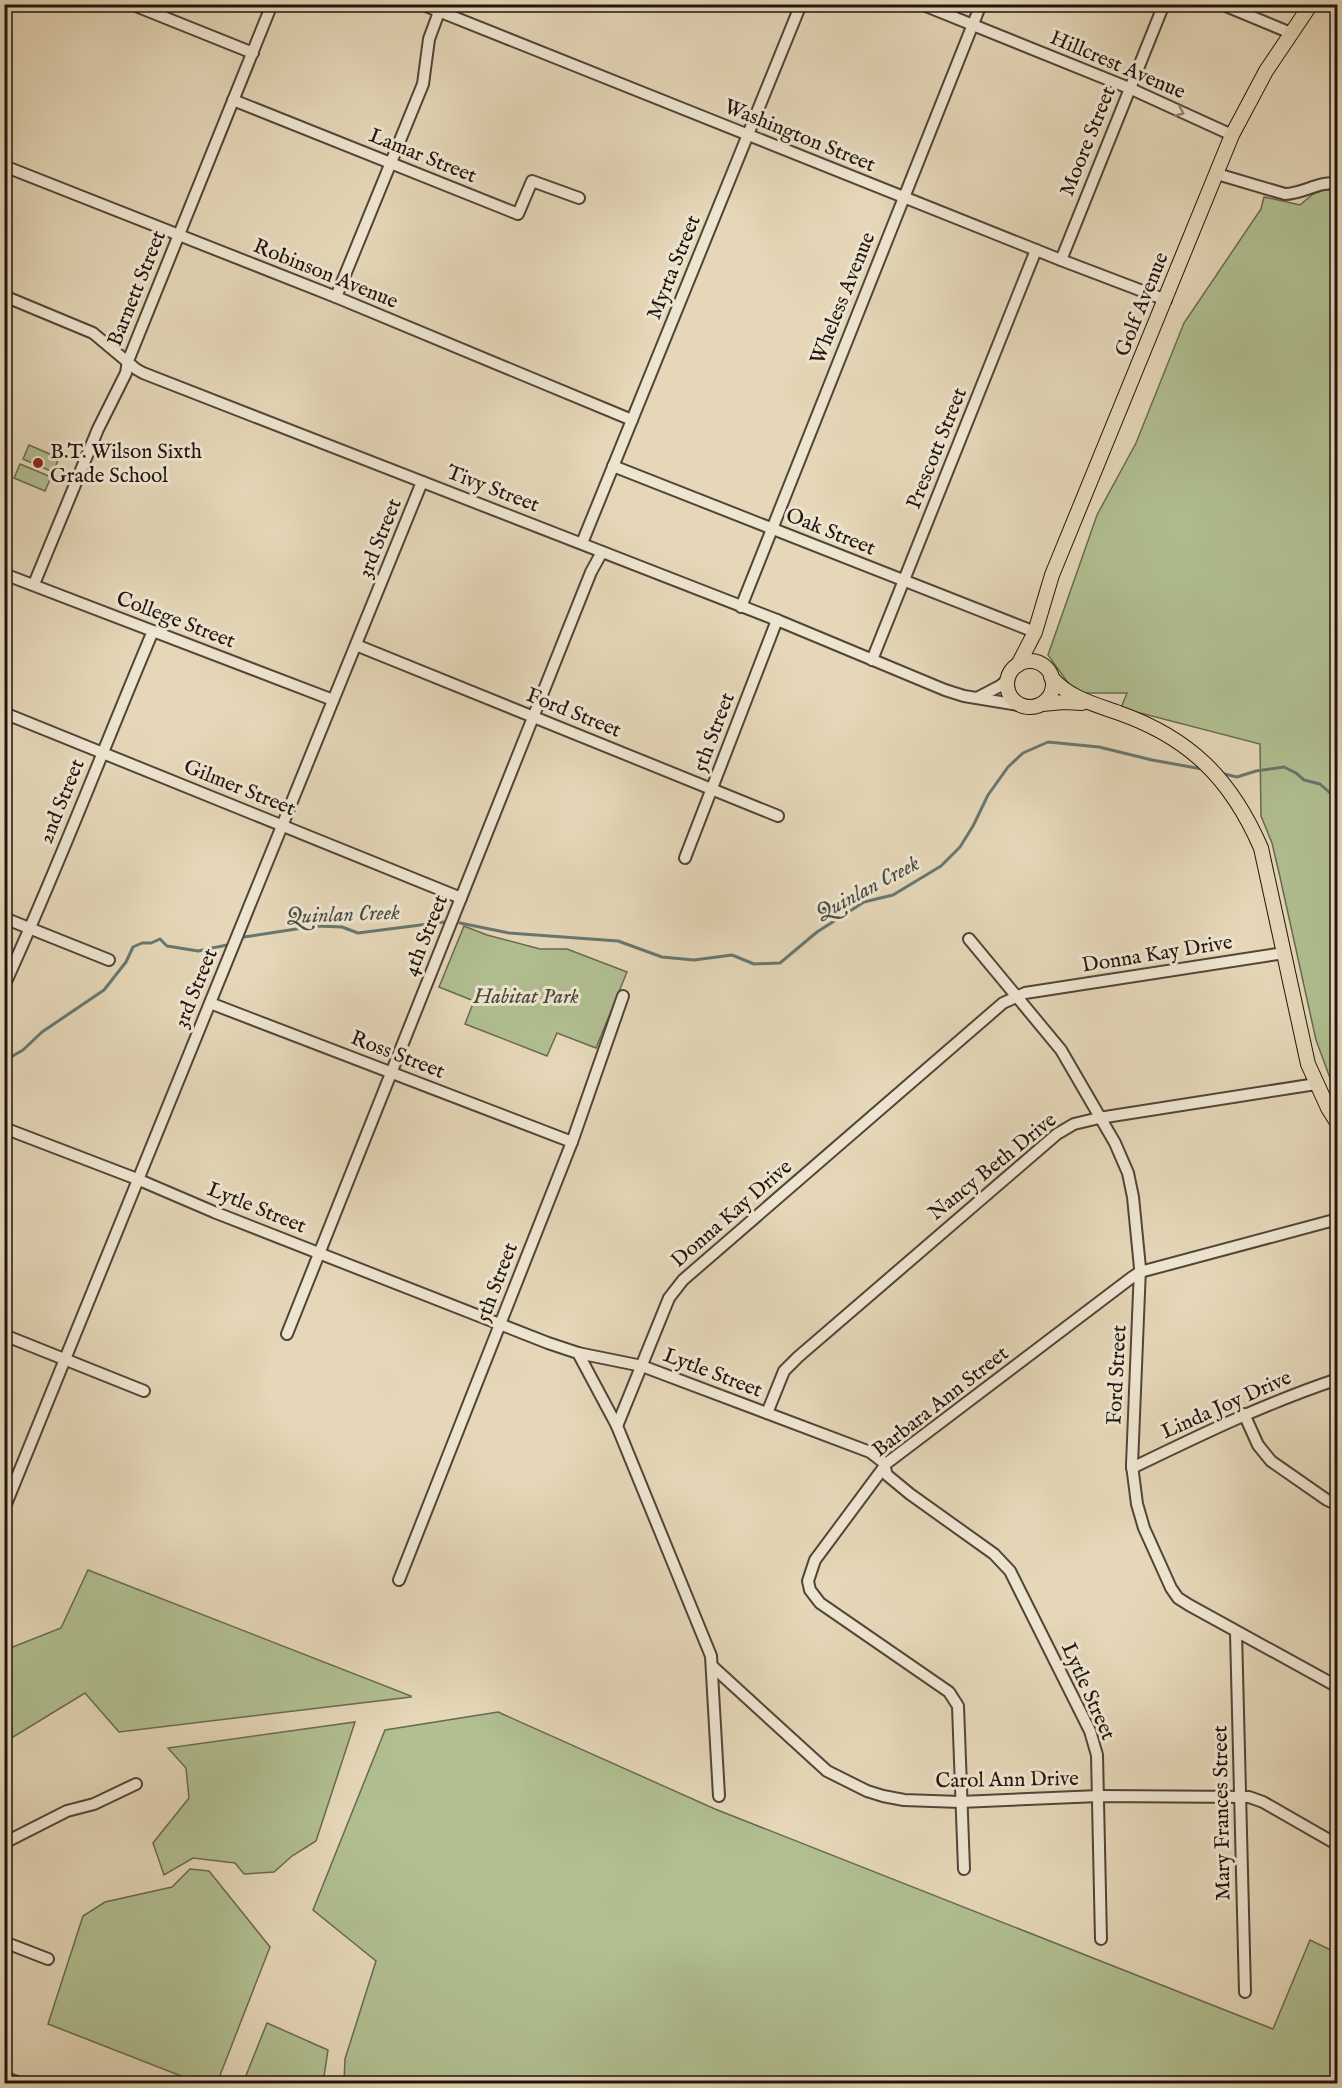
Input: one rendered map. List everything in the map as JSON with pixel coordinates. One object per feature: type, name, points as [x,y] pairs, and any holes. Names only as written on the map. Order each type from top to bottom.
[{"type":"main road","name":"Golf Avenue","points":[[1018,665],[1035,632],[1052,575],[1232,135],[1266,71],[1311,4]]},
{"type":"main road","name":"Golf Avenue","points":[[1035,632],[1042,666]]},
{"type":"main road","points":[[1088,703],[1064,702],[1034,707],[1019,705],[1009,694],[1007,680],[1011,671],[1018,665],[1032,662],[1042,666],[1060,687],[1088,703],[1160,730],[1185,745],[1223,780],[1250,821],[1261,848],[1301,1039],[1316,1084],[1338,1124]]},
{"type":"main road","points":[[1042,704],[1050,694],[1051,677]]},
{"type":"street","points":[[131,4],[253,53]]},
{"type":"street","name":"Barnett Street","points":[[34,584],[98,429],[126,373],[128,361],[272,4]]},
{"type":"street","name":"Washington Street","points":[[421,4],[441,8],[748,135],[1166,300]]},
{"type":"street","name":"Myrta Street","points":[[582,543],[801,4]]},
{"type":"street","name":"Hillcrest Avenue","points":[[921,4],[1129,88],[1232,135]]},
{"type":"street","name":"Wheless Avenue","points":[[741,607],[981,4]]},
{"type":"street","name":"Moore Street","points":[[1061,260],[1164,4]]},
{"type":"street","points":[[1221,4],[1291,33]]},
{"type":"street","points":[[336,297],[423,84],[429,39],[441,8]]},
{"type":"street","name":"Lamar Street","points":[[233,100],[518,214],[532,181],[579,198]]},
{"type":"street","name":"Robinson Avenue","points":[[4,166],[336,297],[632,420]]},
{"type":"street","points":[[1217,174],[1285,194],[1293,194],[1332,183],[1338,184]]},
{"type":"street","name":"Prescott Street","points":[[872,660],[1036,250]]},
{"type":"street","name":"Tivy Street","points":[[4,296],[93,333],[143,373],[777,620],[945,690],[1019,705]]},
{"type":"street","name":"Oak Street","points":[[613,466],[1035,632]]},
{"type":"street","name":"3rd Street","points":[[4,1509],[422,482]]},
{"type":"street","name":"4th Street","points":[[287,1334],[591,572],[602,552]]},
{"type":"street","name":"College Street","points":[[4,574],[333,700]]},
{"type":"street","name":"5th Street","points":[[685,858],[777,620]]},
{"type":"street","name":"2nd Street","points":[[4,986],[31,928],[153,631]]},
{"type":"street","name":"Ford Street","points":[[356,645],[778,816]]},
{"type":"street","points":[[977,698],[1007,680]]},
{"type":"street","name":"Gilmer Street","points":[[4,713],[461,898]]},
{"type":"street","points":[[4,918],[109,960]]},
{"type":"street","name":"Ford Street","points":[[969,939],[1061,1050],[1115,1143],[1131,1185],[1140,1272],[1132,1468],[1137,1504],[1144,1528],[1171,1588],[1178,1598],[1338,1687]]},
{"type":"street","name":"Donna Kay Drive","points":[[616,1426],[669,1299],[683,1280],[994,1011],[1016,996],[1025,993],[1284,953]]},
{"type":"street","name":"5th Street","points":[[399,1580],[572,1142],[623,996]]},
{"type":"street","name":"Ross Street","points":[[210,1003],[572,1142]]},
{"type":"street","name":"Nancy Beth Drive","points":[[766,1413],[784,1371],[798,1357],[1057,1134],[1074,1124],[1099,1118],[1316,1084]]},
{"type":"street","name":"Lytle Street","points":[[4,1128],[578,1353],[642,1366],[870,1452],[883,1462],[887,1475],[994,1554],[1010,1571],[1090,1731],[1097,1755],[1101,1939]]},
{"type":"street","name":"Barbara Ann Street","points":[[964,1869],[958,1706],[949,1692],[820,1604],[810,1590],[808,1581],[815,1560],[884,1466],[1140,1272],[1338,1219]]},
{"type":"street","points":[[4,1335],[144,1391]]},
{"type":"street","points":[[578,1353],[616,1426],[711,1656],[719,1796]]},
{"type":"street","name":"Linda Joy Drive","points":[[1132,1468],[1244,1414],[1292,1394],[1338,1379]]},
{"type":"street","points":[[1244,1414],[1258,1445],[1271,1461],[1327,1500],[1338,1505]]},
{"type":"street","name":"Mary Frances Street","points":[[1236,1632],[1245,1992]]},
{"type":"street","name":"Carol Ann Drive","points":[[711,1666],[826,1771],[867,1791],[883,1796],[904,1800],[960,1802],[1099,1796],[1240,1796],[1263,1802],[1338,1845]]},
{"type":"street","points":[[4,1844],[67,1811],[94,1804],[136,1784]]},
{"type":"street","points":[[4,1941],[48,1959]]},
{"type":"street","points":[[4,2077],[22,2084]]},
{"type":"green space","points":[[1324,190],[1337,190],[1337,1097],[1316,1040],[1272,843],[1261,816],[1260,744],[1121,708],[1127,693],[1085,693],[1071,687],[1048,655],[1097,515],[1136,443],[1184,323],[1261,209],[1264,197],[1300,205],[1313,194]]},
{"type":"green space","points":[[29,445],[59,458],[53,472],[23,459]]},
{"type":"green space","points":[[20,464],[51,477],[45,491],[14,478]]},
{"type":"green space","name":"Habitat Park","points":[[464,926],[487,935],[540,949],[567,949],[627,972],[596,1048],[557,1033],[547,1056],[465,1024],[474,1001],[439,987]]},
{"type":"green space","points":[[88,1570],[411,1697],[119,1732],[85,1693],[5,1742],[5,1650],[61,1628]]},
{"type":"green space","points":[[498,1712],[715,1809],[1273,2029],[1310,1940],[1337,1953],[1337,2083],[344,2083],[345,2059],[376,1961],[313,1910],[385,1730]]},
{"type":"green space","points":[[355,1722],[316,1841],[292,1856],[274,1872],[244,1874],[235,1863],[193,1858],[164,1875],[153,1843],[189,1798],[186,1768],[168,1748]]},
{"type":"green space","points":[[190,1869],[209,1871],[270,1947],[217,2083],[199,2083],[48,2024],[83,1916],[105,1902],[172,1887]]},
{"type":"green space","points":[[267,2023],[328,2050],[323,2083],[243,2083]]},
{"type":"waterway","name":"Quinlan Creek","points":[[460,923],[509,933],[618,941],[662,957],[694,960],[732,955],[754,964],[780,963],[817,932],[864,902],[893,895],[941,866],[960,847],[988,795],[1008,767],[1023,753],[1048,742],[1099,747],[1202,769]]},
{"type":"waterway","name":"Quinlan Creek","points":[[1220,773],[1237,777],[1256,771],[1284,767],[1304,780],[1320,784],[1338,800]]},
{"type":"waterway","name":"Quinlan Creek","points":[[244,937],[316,926],[342,927],[358,933],[444,922]]},
{"type":"waterway","name":"Quinlan Creek","points":[[4,1061],[23,1050],[42,1032],[104,990],[126,962],[133,947],[160,939],[167,946],[198,951],[227,945]]},
{"type":"place","name":"B.T. Wilson Sixth Grade School","points":[[38,463]]}]
